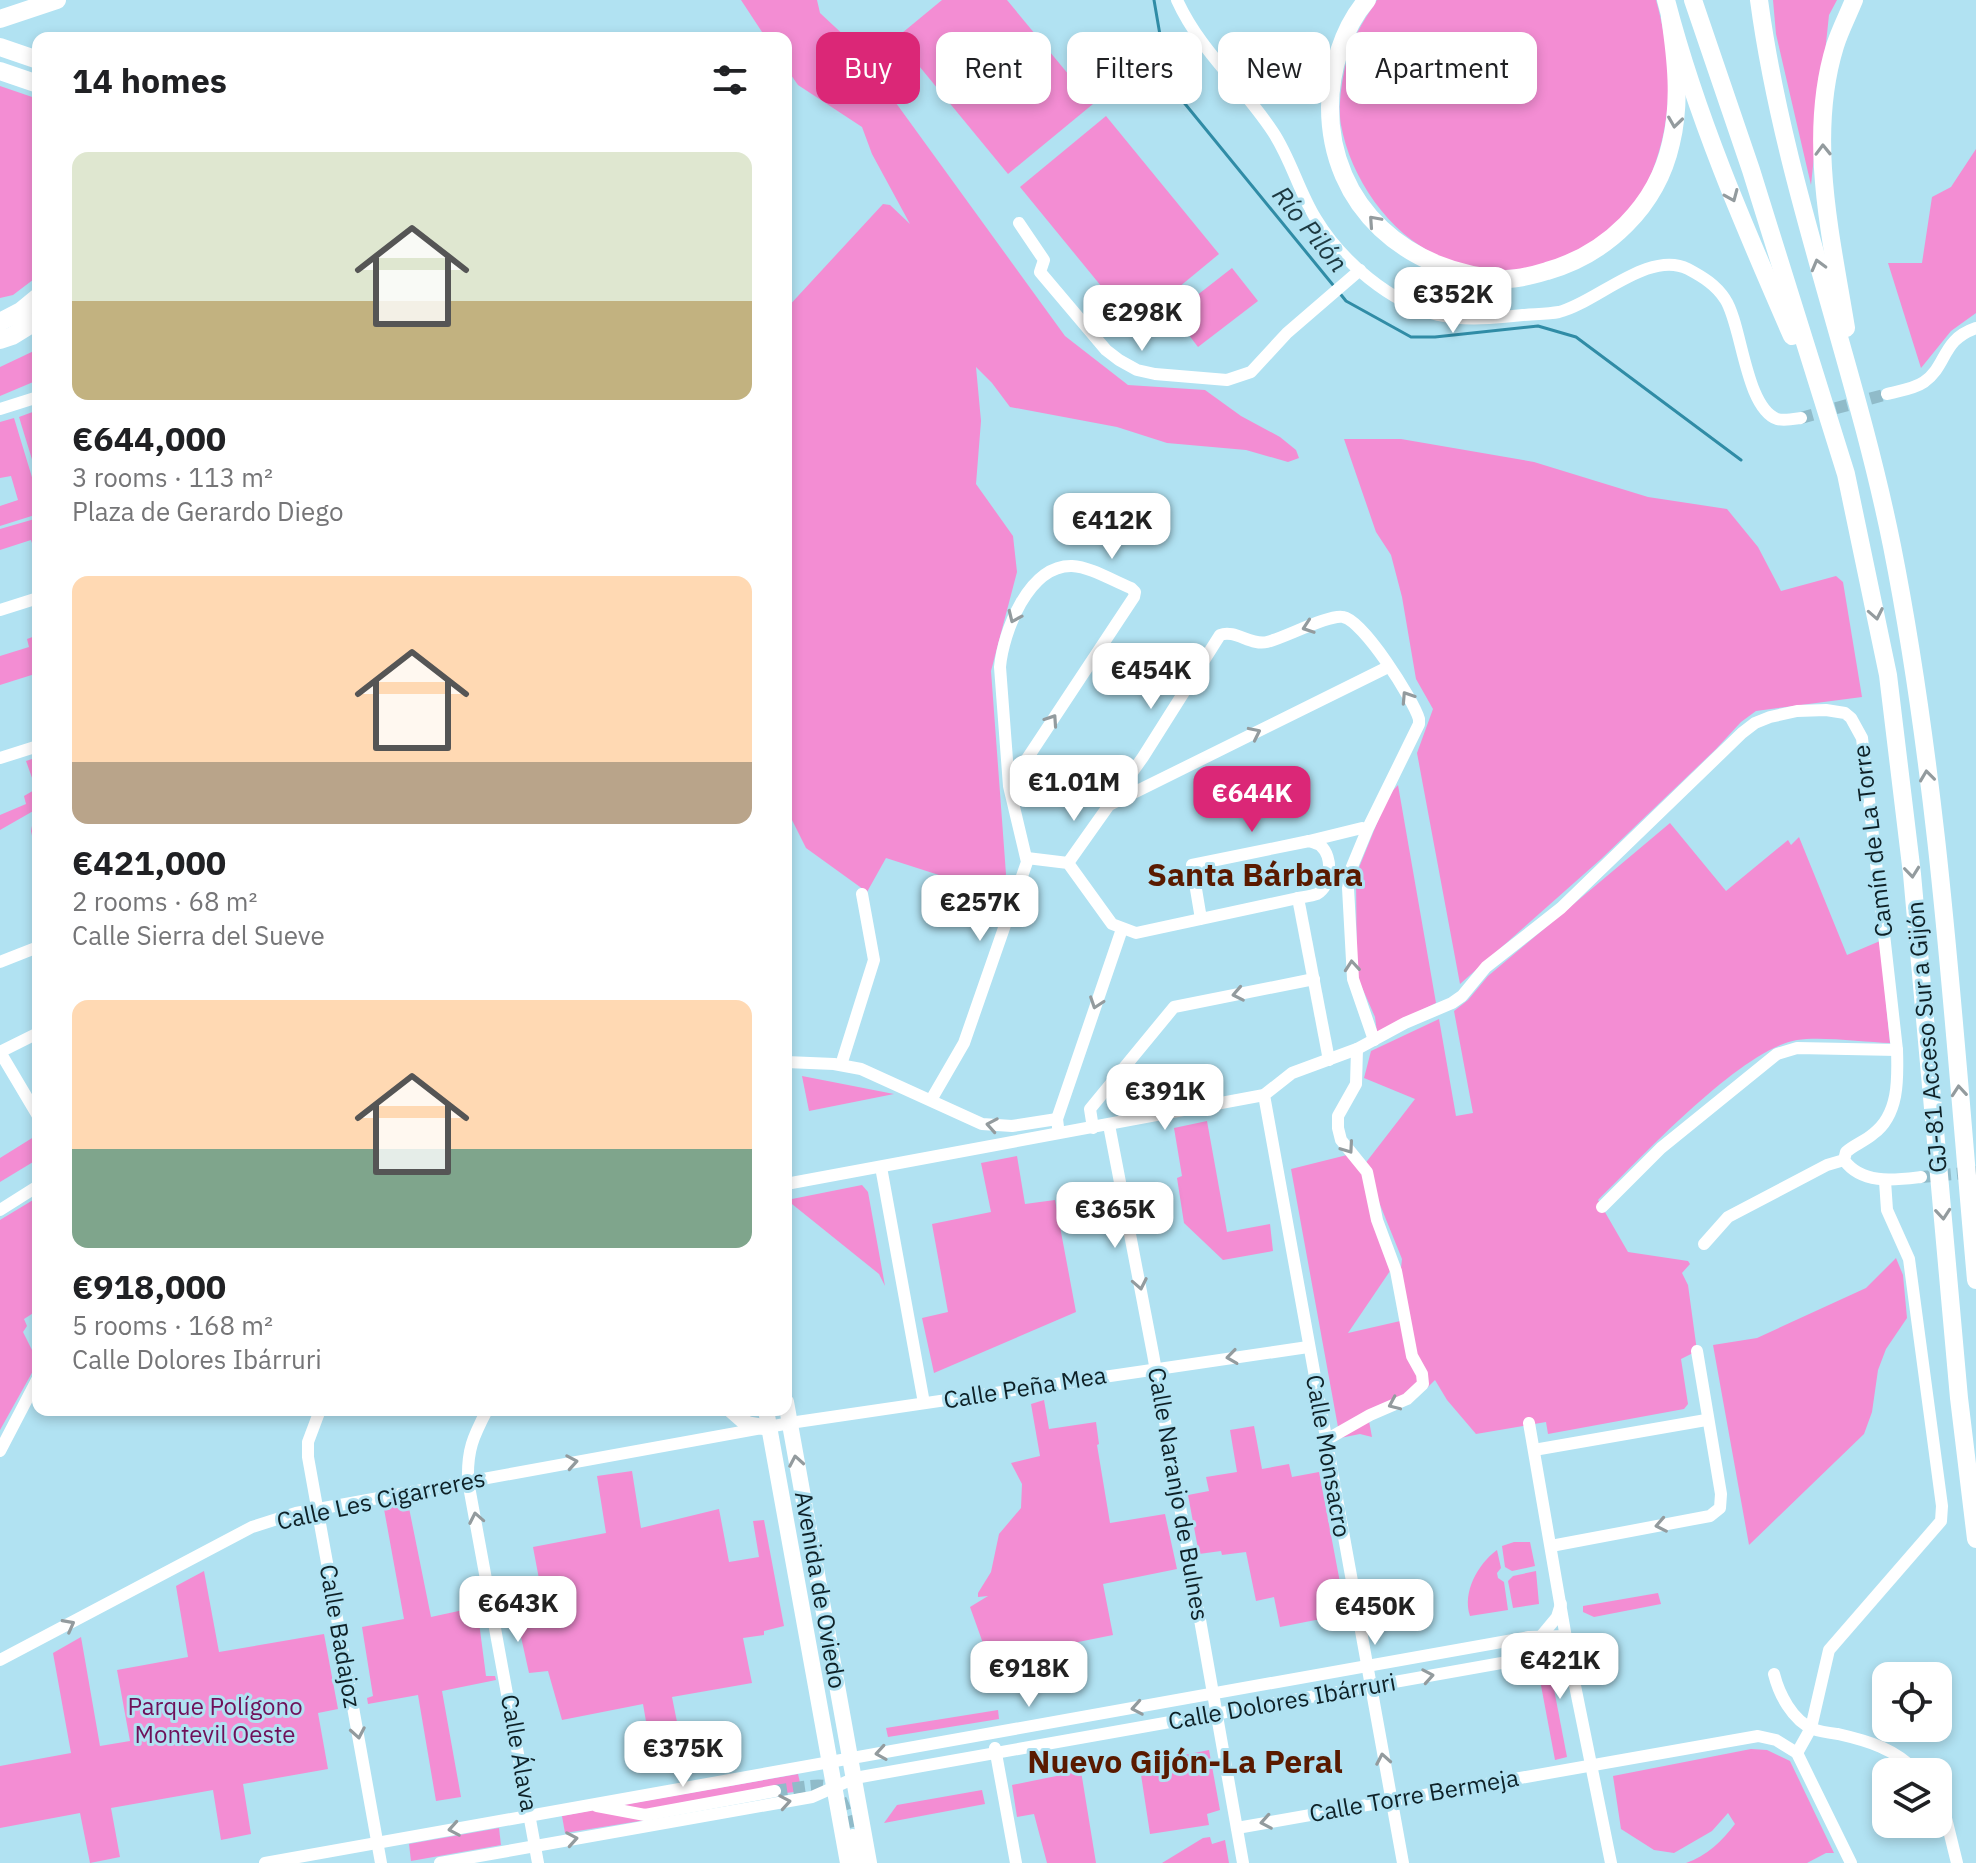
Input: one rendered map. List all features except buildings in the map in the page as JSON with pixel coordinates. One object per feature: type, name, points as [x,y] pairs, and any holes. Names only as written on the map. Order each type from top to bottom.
[{"type":"highway","points":[[0,19],[57,0]]},
{"type":"highway","points":[[1367,0],[1341,44],[1330,88],[1330,125],[1337,162],[1355,200],[1378,226],[1409,251],[1469,274],[1508,279],[1568,265],[1601,248],[1627,225],[1660,177],[1677,113],[1675,56],[1668,8]]},
{"type":"highway","points":[[1693,0],[1751,170],[1829,423]]},
{"type":"highway","points":[[1759,0],[1792,170],[1892,545],[1912,662],[1941,887],[1976,1280]]},
{"type":"highway","points":[[1854,0],[1835,47],[1827,89],[1822,124],[1824,189],[1868,448]]},
{"type":"highway","points":[[1668,8],[1724,177],[1829,423]]},
{"type":"highway","points":[[8,50],[32,58]]},
{"type":"highway","points":[[0,71],[32,82]]},
{"type":"highway","points":[[0,322],[32,302]]},
{"type":"highway","points":[[0,340],[32,324]]},
{"type":"highway","name":"GJ-81 Acceso Sur a Gijón","points":[[1829,423],[1846,474],[1861,538],[1888,675],[1912,874],[1959,1398],[1976,1539]]},
{"type":"main road","points":[[738,1416],[747,1424],[769,1428]]},
{"type":"main road","name":"Avenida de Oviedo","points":[[767,1416],[848,1863]]},
{"type":"main road","name":"Avenida de Oviedo","points":[[789,1416],[869,1863]]},
{"type":"street","points":[[1177,0],[1188,24],[1273,132],[1315,219],[1360,270],[1379,285],[1439,315],[1498,318],[1559,312],[1589,300],[1629,276],[1663,265],[1684,267],[1712,283],[1727,302],[1747,368],[1766,412],[1779,420],[1801,418]]},
{"type":"street","points":[[1019,223],[1044,260],[1040,272],[1106,350],[1137,370],[1155,374],[1227,380],[1251,372],[1287,333],[1360,270]]},
{"type":"street","points":[[1887,394],[1922,384],[1936,370],[1949,345],[1976,328]]},
{"type":"street","points":[[0,409],[32,399]]},
{"type":"street","points":[[931,1100],[964,1043],[1027,858],[1009,786],[1000,667],[1011,620],[1024,597],[1045,577],[1069,566],[1083,568],[1131,588],[1135,592],[1009,786]]},
{"type":"street","points":[[0,610],[32,600]]},
{"type":"street","points":[[1068,863],[1220,635],[1227,633],[1265,642],[1344,617],[1365,635],[1419,719],[1368,828],[1351,869],[1348,888],[1353,979],[1374,1040]]},
{"type":"street","points":[[1110,804],[1388,667]]},
{"type":"street","name":"Camín de La Torre","points":[[1264,1095],[1292,1073],[1357,1049],[1462,996],[1486,967],[1590,881],[1742,733],[1770,717],[1797,711],[1845,713],[1862,738],[1897,1050],[1895,1102],[1886,1122],[1846,1152],[1844,1160],[1827,1165],[1728,1217],[1704,1244]]},
{"type":"street","points":[[0,758],[32,748]]},
{"type":"street","points":[[1201,919],[1192,865],[1362,828]]},
{"type":"street","points":[[1027,858],[1068,863],[1112,924],[1136,933],[1318,893],[1327,885],[1329,877],[1325,853],[1320,845],[1309,841]]},
{"type":"street","points":[[841,1065],[874,960],[862,894]]},
{"type":"street","points":[[1298,898],[1329,1060]]},
{"type":"street","points":[[1060,1134],[1057,1119],[1122,929]]},
{"type":"street","points":[[0,962],[32,949]]},
{"type":"street","points":[[1093,1128],[1090,1109],[1174,1007],[1314,979]]},
{"type":"street","points":[[32,1036],[0,1052],[32,1106]]},
{"type":"street","points":[[1602,1207],[1661,1148],[1777,1054],[1797,1048],[1897,1050]]},
{"type":"street","points":[[1326,1440],[1370,1415],[1407,1399],[1423,1384],[1422,1374],[1412,1356],[1396,1271],[1377,1220],[1367,1172],[1341,1140],[1338,1128],[1338,1116],[1356,1084],[1357,1049]]},
{"type":"street","points":[[792,1062],[841,1065],[880,1076],[994,1127],[1057,1119]]},
{"type":"street","points":[[792,1183],[1264,1095]]},
{"type":"street","name":"Calle Monsacro","points":[[1264,1095],[1403,1863]]},
{"type":"street","name":"Calle Naranjo de Bulnes","points":[[1109,1125],[1243,1863]]},
{"type":"street","points":[[1844,1160],[1857,1171],[1885,1181],[1921,1177]]},
{"type":"street","points":[[881,1167],[924,1403]]},
{"type":"street","points":[[1851,1863],[1797,1753],[1811,1728],[1829,1650],[1941,1521],[1942,1506],[1909,1259],[1887,1210],[1885,1181]]},
{"type":"street","points":[[0,1210],[32,1190]]},
{"type":"street","name":"Calle Peña Mea","points":[[790,1423],[1308,1347]]},
{"type":"street","points":[[1551,1546],[1710,1516],[1720,1508],[1721,1494],[1706,1420],[1697,1351]]},
{"type":"street","points":[[0,1451],[32,1390]]},
{"type":"street","name":"Calle Badajoz","points":[[318,1416],[308,1442],[308,1457],[381,1863]]},
{"type":"street","name":"Calle Álava","points":[[484,1416],[470,1442],[468,1481],[538,1863]]},
{"type":"street","points":[[1534,1450],[1706,1420]]},
{"type":"street","name":"Calle Les Cigarreres","points":[[0,1660],[252,1527],[317,1508],[790,1423]]},
{"type":"street","points":[[1529,1423],[1566,1636],[1611,1863]]},
{"type":"street","points":[[1542,1635],[1557,1617],[1561,1604]]},
{"type":"street","name":"Calle Dolores Ibárruri","points":[[265,1863],[1542,1635],[1566,1636]]},
{"type":"street","name":"Calle Dolores Ibárruri","points":[[440,1863],[807,1798],[855,1778],[1569,1651]]},
{"type":"street","points":[[1774,1674],[1779,1693],[1786,1704],[1811,1728],[1865,1740],[1884,1747],[1899,1758]]},
{"type":"street","points":[[992,1735],[1016,1863]]},
{"type":"street","name":"Calle Torre Bermeja","points":[[1237,1828],[1758,1736],[1776,1740],[1797,1753]]},
{"type":"street","points":[[591,1804],[645,1815],[775,1791]]},
{"type":"street","points":[[853,1835],[858,1863]]},
{"type":"street","points":[[1951,1838],[1957,1863]]},
{"type":"green space","points":[[741,0],[817,0],[820,13],[840,32],[816,32],[816,97],[798,85],[792,76],[792,32],[762,32]]},
{"type":"green space","points":[[942,0],[1007,0],[1033,32],[936,32],[936,87],[920,67],[920,32],[903,32]]},
{"type":"green space","points":[[1377,0],[1656,0],[1665,40],[1668,101],[1662,141],[1642,192],[1623,218],[1600,239],[1573,255],[1543,266],[1511,270],[1479,268],[1426,250],[1408,237],[1377,205],[1354,166],[1340,116],[1346,65],[1346,104],[1537,104],[1537,32],[1358,31]]},
{"type":"green space","points":[[1773,0],[1837,0],[1829,15],[1811,185],[1776,34]]},
{"type":"green space","points":[[1051,53],[1067,73],[1067,104],[1093,104],[1008,174],[950,104],[1051,104]]},
{"type":"green space","points":[[0,86],[32,97],[32,281],[13,295],[0,298]]},
{"type":"green space","points":[[827,104],[897,104],[1065,336],[1128,385],[1205,390],[1241,416],[1280,437],[1296,450],[1299,458],[1288,462],[1246,450],[1167,443],[1117,427],[1010,407],[976,367],[981,421],[976,484],[1013,536],[1017,572],[991,671],[1006,874],[1001,895],[886,858],[867,892],[806,848],[792,820],[792,303],[883,204],[890,205],[910,224],[872,154],[862,127]]},
{"type":"green space","points":[[1106,116],[1219,254],[1133,325],[1020,187]]},
{"type":"green space","points":[[1976,149],[1976,313],[1951,331],[1921,368],[1888,263],[1922,263],[1932,197],[1951,187]]},
{"type":"green space","points":[[1232,268],[1258,301],[1198,347],[1173,314]]},
{"type":"green space","points":[[32,352],[32,383],[0,396],[0,367]]},
{"type":"green space","points":[[32,412],[32,459],[19,417]]},
{"type":"green space","points":[[14,418],[32,477],[32,516],[0,526],[0,506],[18,500],[11,476],[0,478],[0,422]]},
{"type":"green space","points":[[1344,439],[1401,439],[1534,462],[1648,497],[1727,509],[1758,547],[1781,591],[1836,576],[1843,582],[1862,697],[1756,711],[1741,722],[1601,859],[1460,984],[1417,753],[1433,709],[1416,679],[1402,597],[1391,555],[1376,532]]},
{"type":"green space","points":[[32,520],[32,543],[31,540],[0,550],[0,529]]},
{"type":"green space","points":[[32,637],[32,675],[0,685],[0,656],[29,647],[27,639]]},
{"type":"green space","points":[[32,759],[32,778],[26,761]]},
{"type":"green space","points":[[1398,785],[1436,1003],[1377,1032],[1375,1017],[1357,976],[1356,875],[1388,796]]},
{"type":"green space","points":[[32,791],[32,812],[0,830],[0,815],[26,804],[24,796]]},
{"type":"green space","points":[[1670,823],[1726,891],[1788,840],[1791,845],[1799,837],[1847,955],[1880,941],[1890,1043],[1807,1039],[1774,1048],[1748,1063],[1692,1108],[1598,1200],[1628,1252],[1688,1261],[1690,1264],[1682,1273],[1688,1285],[1697,1351],[1681,1359],[1688,1404],[1684,1409],[1548,1434],[1546,1422],[1476,1434],[1447,1400],[1435,1380],[1427,1388],[1369,1421],[1372,1437],[1360,1434],[1340,1438],[1291,1169],[1347,1155],[1365,1178],[1390,1271],[1348,1333],[1409,1319],[1402,1259],[1364,1165],[1415,1099],[1364,1078],[1371,1051],[1439,1019],[1456,1116],[1473,1113],[1454,1011],[1488,976]]},
{"type":"green space","points":[[802,1076],[894,1094],[809,1111]]},
{"type":"green space","points":[[1207,1121],[1227,1232],[1270,1224],[1273,1251],[1223,1260],[1184,1223],[1177,1178],[1182,1176],[1174,1128]]},
{"type":"green space","points":[[32,1138],[32,1163],[0,1182],[0,1158]]},
{"type":"green space","points":[[1017,1156],[1025,1204],[1055,1200],[1076,1312],[934,1373],[922,1318],[948,1312],[932,1224],[991,1212],[981,1163]]},
{"type":"green space","points":[[862,1185],[868,1192],[885,1286],[879,1274],[792,1204],[792,1199]]},
{"type":"green space","points":[[32,1201],[32,1314],[24,1319],[27,1326],[23,1332],[32,1350],[32,1373],[0,1430],[0,1220]]},
{"type":"green space","points":[[1896,1258],[1903,1275],[1907,1318],[1886,1349],[1878,1370],[1872,1412],[1864,1434],[1749,1545],[1713,1345],[1757,1338],[1866,1288]]},
{"type":"green space","points":[[1044,1400],[1049,1429],[1096,1422],[1110,1523],[1165,1514],[1177,1569],[1103,1584],[1113,1635],[989,1660],[970,1607],[988,1596],[978,1597],[978,1593],[991,1572],[999,1534],[1021,1508],[1022,1484],[1011,1463],[1040,1456],[1031,1404]]},
{"type":"green space","points":[[1254,1426],[1262,1469],[1289,1464],[1292,1477],[1319,1472],[1346,1614],[1280,1627],[1274,1597],[1256,1601],[1246,1552],[1199,1554],[1188,1495],[1209,1491],[1206,1477],[1237,1472],[1230,1430]]},
{"type":"green space","points":[[632,1471],[641,1528],[719,1509],[729,1562],[759,1557],[753,1521],[764,1520],[784,1626],[764,1631],[764,1635],[743,1638],[752,1683],[672,1697],[684,1757],[653,1762],[643,1704],[562,1720],[548,1671],[529,1673],[513,1601],[542,1595],[533,1547],[606,1533],[597,1476]]},
{"type":"green space","points":[[408,1503],[431,1617],[477,1607],[486,1676],[495,1676],[496,1680],[442,1691],[461,1797],[436,1801],[418,1695],[368,1704],[367,1698],[373,1696],[362,1627],[404,1619],[384,1509]]},
{"type":"green space","points":[[1530,1542],[1535,1566],[1512,1571],[1505,1567],[1502,1546]]},
{"type":"green space","points":[[1497,1550],[1501,1568],[1497,1573],[1504,1582],[1508,1610],[1470,1616],[1468,1598],[1473,1579]]},
{"type":"green space","name":"Parque Polígono Montevil Oeste","points":[[204,1571],[219,1652],[324,1634],[338,1709],[318,1713],[328,1769],[243,1784],[251,1834],[221,1840],[213,1790],[111,1808],[120,1857],[90,1863],[80,1813],[0,1828],[0,1766],[71,1753],[53,1653],[81,1637],[100,1746],[130,1741],[117,1670],[188,1657],[176,1586]]},
{"type":"green space","points":[[1536,1571],[1539,1604],[1513,1608],[1508,1581],[1513,1576]]},
{"type":"green space","points":[[1658,1593],[1661,1604],[1594,1617],[1583,1612],[1583,1606]]},
{"type":"green space","points":[[1552,1679],[1567,1757],[1555,1760],[1540,1680]]},
{"type":"green space","points":[[998,1710],[999,1719],[888,1737],[886,1728]]},
{"type":"green space","points":[[1751,1749],[1767,1750],[1790,1761],[1834,1853],[1826,1853],[1807,1863],[1686,1863],[1707,1852],[1730,1830],[1735,1824],[1728,1813],[1712,1831],[1674,1853],[1654,1850],[1621,1829],[1613,1776]]},
{"type":"green space","points":[[1209,1750],[1220,1810],[1207,1814],[1209,1825],[1150,1834],[1140,1768],[1145,1766],[1144,1763]]},
{"type":"green space","points":[[1081,1771],[1096,1863],[1047,1863],[1034,1814],[1017,1817],[1012,1785]]},
{"type":"green space","points":[[798,1774],[802,1791],[647,1810],[622,1805]]},
{"type":"green space","points":[[982,1790],[985,1804],[884,1823],[897,1805]]},
{"type":"green space","points":[[594,1810],[646,1820],[565,1833],[562,1816]]},
{"type":"green space","points":[[499,1828],[501,1845],[411,1861],[409,1844]]},
{"type":"green space","points":[[1210,1837],[1212,1844],[1225,1840],[1229,1863],[1162,1863],[1203,1838]]},
{"type":"waterway","name":"Río Pilón","points":[[1154,0],[1160,35],[1177,94],[1333,285]]},
{"type":"waterway","name":"Río Pilón","points":[[1338,291],[1346,301],[1411,337],[1538,326],[1576,337],[1741,460]]},
{"type":"tunnel","points":[[1801,418],[1887,394]]},
{"type":"tunnel","points":[[1921,1177],[1976,1172]]},
{"type":"tunnel","points":[[775,1791],[809,1786],[829,1788],[842,1802],[853,1835]]},
{"type":"district","name":"Santa Bárbara","points":[[1255,875]]},
{"type":"district","name":"Nuevo Gijón-La Peral","points":[[1185,1762]]}]
